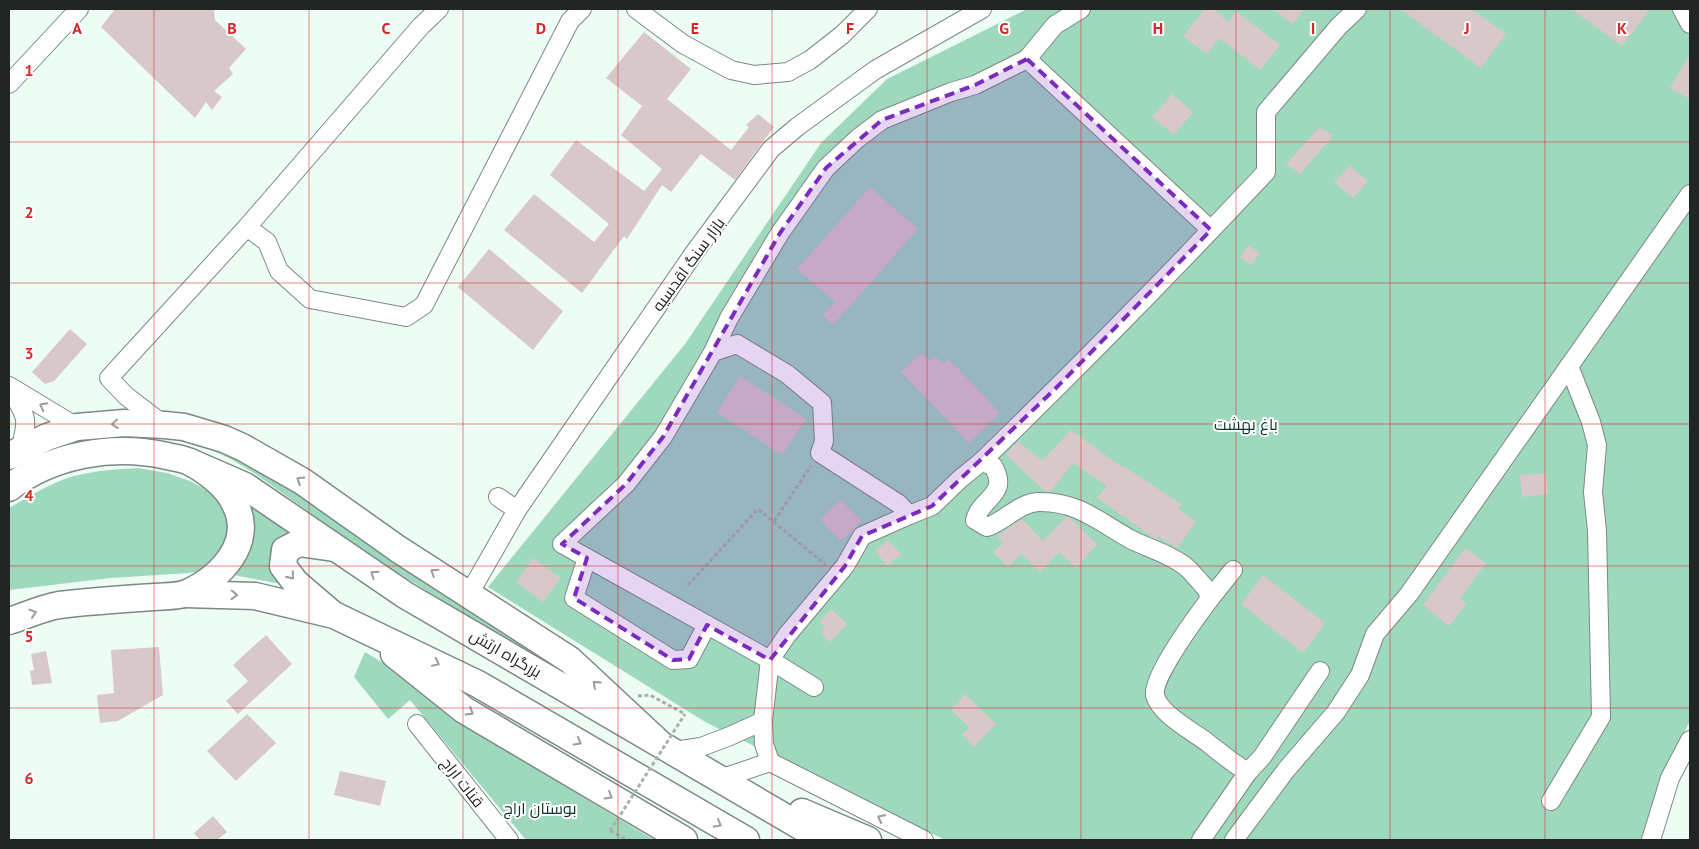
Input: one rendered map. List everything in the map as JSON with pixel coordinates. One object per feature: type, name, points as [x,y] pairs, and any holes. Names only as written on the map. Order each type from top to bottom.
[{"type":"highway","points":[[15,453],[47,436],[77,426],[124,423],[184,427],[242,447],[302,481],[398,549],[570,660],[666,746]]},
{"type":"highway","points":[[9,488],[42,468],[69,458],[112,450],[152,453],[190,462],[227,490],[236,505],[240,529],[234,553],[225,567],[213,578],[185,594]]},
{"type":"highway","name":"بزرگراه ارتش","points":[[190,462],[245,486],[405,595],[824,840]]},
{"type":"highway","points":[[334,616],[295,582],[283,566],[285,550],[299,543],[337,548]]},
{"type":"highway","points":[[9,621],[58,606],[185,594],[255,596],[334,616],[363,628],[478,684],[746,840]]},
{"type":"highway","points":[[363,628],[464,710],[675,837]]},
{"type":"highway","points":[[720,778],[868,840]]},
{"type":"street","points":[[9,84],[79,9]]},
{"type":"street","points":[[165,425],[126,396],[109,378],[247,227],[439,9]]},
{"type":"street","points":[[247,227],[267,242],[280,271],[310,299],[406,317],[424,305],[570,21],[582,9]]},
{"type":"street","points":[[636,9],[683,44],[731,70],[754,75],[788,72],[810,60],[842,35],[868,9]]},
{"type":"street","name":"بازار سنگ اقدسیه","points":[[468,594],[516,510],[694,254],[771,149],[797,127],[876,70],[982,9]]},
{"type":"street","points":[[814,687],[770,660],[562,544],[626,484],[663,437],[713,352],[729,318],[780,233],[826,168],[857,139],[882,120],[951,92],[975,85],[1026,59],[1055,25],[1081,9]]},
{"type":"street","points":[[770,762],[764,744],[763,721],[770,660],[787,635],[845,566],[862,536],[932,506],[981,462],[1055,389],[1266,172],[1266,112],[1339,26],[1357,9]]},
{"type":"street","points":[[1682,9],[1690,24]]},
{"type":"street","points":[[1026,59],[1211,230]]},
{"type":"street","points":[[1234,840],[1286,770],[1336,712],[1360,675],[1375,634],[1409,594],[1690,194]]},
{"type":"street","points":[[713,352],[722,347],[736,344],[787,374],[822,403],[824,441],[820,453],[899,504],[909,515]]},
{"type":"street","points":[[1550,801],[1601,718],[1597,540],[1593,492],[1597,445],[1591,422],[1569,366]]},
{"type":"street","points":[[9,386],[77,426]]},
{"type":"street","points":[[9,386],[26,415],[25,434],[15,453]]},
{"type":"street","points":[[981,462],[993,466],[999,482],[996,491],[977,512],[975,520],[987,528],[998,523],[1017,509],[1037,502],[1079,509],[1131,539],[1157,550],[1185,566],[1208,591],[1209,600]]},
{"type":"street","points":[[498,498],[516,510]]},
{"type":"street","points":[[587,558],[574,598],[673,660],[689,659],[707,625]]},
{"type":"street","points":[[1233,570],[1192,623],[1156,682],[1155,695],[1163,708],[1176,720],[1236,766],[1248,772]]},
{"type":"street","points":[[1201,840],[1248,772],[1262,757],[1320,671]]},
{"type":"street","points":[[666,746],[701,747],[763,721]]},
{"type":"street","name":"قنات اراج","points":[[417,724],[509,840]]},
{"type":"street","points":[[1650,840],[1670,778],[1690,740]]},
{"type":"street","points":[[720,778],[770,762],[924,840]]},
{"type":"path","points":[[774,521],[820,453]]},
{"type":"path","points":[[688,585],[758,509],[838,574]]},
{"type":"path","points":[[629,840],[610,831],[685,714],[650,695]]},
{"type":"highlighted area","points":[[1027,59],[1211,230],[1055,389],[932,506],[862,536],[845,566],[770,660],[707,625],[689,659],[673,660],[574,598],[587,558],[562,544],[626,484],[663,437],[780,233],[826,168],[882,120],[975,85]]},
{"type":"green space","name":"باغ بهشت","points":[[1027,9],[1690,9],[1690,721],[1661,777],[1641,840],[945,840],[707,723],[488,587],[685,344],[821,143],[887,79]]},
{"type":"green space","points":[[157,431],[259,462],[581,683],[377,560],[254,473],[207,448],[165,437],[104,435],[39,453],[9,470],[9,460],[56,438]]},
{"type":"green space","points":[[138,468],[167,473],[190,481],[210,492],[222,506],[228,521],[226,542],[220,555],[202,571],[111,578],[9,590],[9,508],[44,488],[73,476]]},
{"type":"green space","points":[[251,504],[298,533],[276,542],[272,547],[271,552],[274,564],[286,585],[234,575],[241,566],[250,542],[252,525]]},
{"type":"green space","name":"بوستان اراج","points":[[365,652],[405,676],[450,717],[654,840],[526,840],[410,700],[388,719],[354,677]]},
{"type":"building","points":[[115,9],[214,9],[215,20],[246,49],[229,68],[233,74],[214,91],[222,97],[212,110],[206,102],[195,118],[101,27]]},
{"type":"building","points":[[1205,9],[1214,9],[1228,22],[1236,11],[1280,45],[1260,70],[1219,38],[1207,54],[1183,36]]},
{"type":"building","points":[[1273,9],[1305,9],[1292,24]]},
{"type":"building","points":[[1400,9],[1471,9],[1506,34],[1481,68]]},
{"type":"building","points":[[1571,9],[1650,9],[1622,46]]},
{"type":"building","points":[[644,32],[691,69],[667,99],[731,150],[749,127],[746,125],[758,114],[774,127],[735,180],[701,154],[671,192],[662,185],[627,239],[624,236],[582,293],[504,230],[534,194],[594,242],[609,224],[550,175],[576,140],[644,191],[662,169],[621,135],[642,106],[606,78]]},
{"type":"building","points":[[1690,54],[1690,99],[1670,88]]},
{"type":"building","points":[[1172,94],[1193,112],[1174,135],[1152,117]]},
{"type":"building","points":[[1320,127],[1333,136],[1300,174],[1286,164]]},
{"type":"building","points":[[1350,166],[1368,181],[1353,198],[1334,182]]},
{"type":"building","points":[[870,187],[918,229],[833,325],[823,315],[835,302],[797,269]]},
{"type":"building","points":[[1248,245],[1260,253],[1251,265],[1240,257]]},
{"type":"building","points":[[489,249],[563,311],[533,350],[458,287]]},
{"type":"building","points":[[70,329],[87,344],[54,381],[45,384],[32,372]]},
{"type":"building","points":[[921,353],[930,361],[935,356],[943,364],[949,359],[1000,413],[969,443],[901,372]]},
{"type":"building","points":[[740,376],[806,419],[782,455],[717,412]]},
{"type":"building","points":[[1071,430],[1122,467],[1181,504],[1178,509],[1196,522],[1177,548],[1158,536],[1156,539],[1154,538],[1097,498],[1107,486],[1073,463],[1050,492],[1046,492],[1006,455],[1018,441],[1042,461]]},
{"type":"building","points":[[1546,473],[1548,494],[1522,497],[1520,475]]},
{"type":"building","points":[[841,500],[862,521],[840,541],[820,519]]},
{"type":"building","points":[[1066,517],[1070,518],[1097,544],[1076,568],[1059,552],[1040,572],[1021,554],[1008,567],[993,552],[1003,543],[997,536],[1022,519],[1043,541]]},
{"type":"building","points":[[888,540],[901,554],[887,566],[875,551]]},
{"type":"building","points":[[1465,548],[1486,563],[1460,598],[1466,604],[1449,626],[1423,605]]},
{"type":"building","points":[[533,558],[561,578],[543,602],[516,582]]},
{"type":"building","points":[[1263,575],[1325,623],[1303,653],[1241,604]]},
{"type":"building","points":[[831,609],[847,624],[830,642],[821,634],[824,626],[819,622]]},
{"type":"building","points":[[266,635],[292,664],[238,714],[226,701],[248,681],[233,665]]},
{"type":"building","points":[[159,647],[163,695],[118,721],[100,723],[97,695],[114,693],[111,650]]},
{"type":"building","points":[[46,651],[52,683],[32,685],[30,671],[34,670],[31,654]]},
{"type":"building","points":[[965,694],[996,724],[974,747],[962,735],[969,727],[951,710]]},
{"type":"building","points":[[247,714],[276,743],[236,781],[207,751]]},
{"type":"building","points":[[340,771],[386,781],[380,806],[334,795]]},
{"type":"building","points":[[213,816],[227,832],[217,840],[200,840],[194,833]]}]
